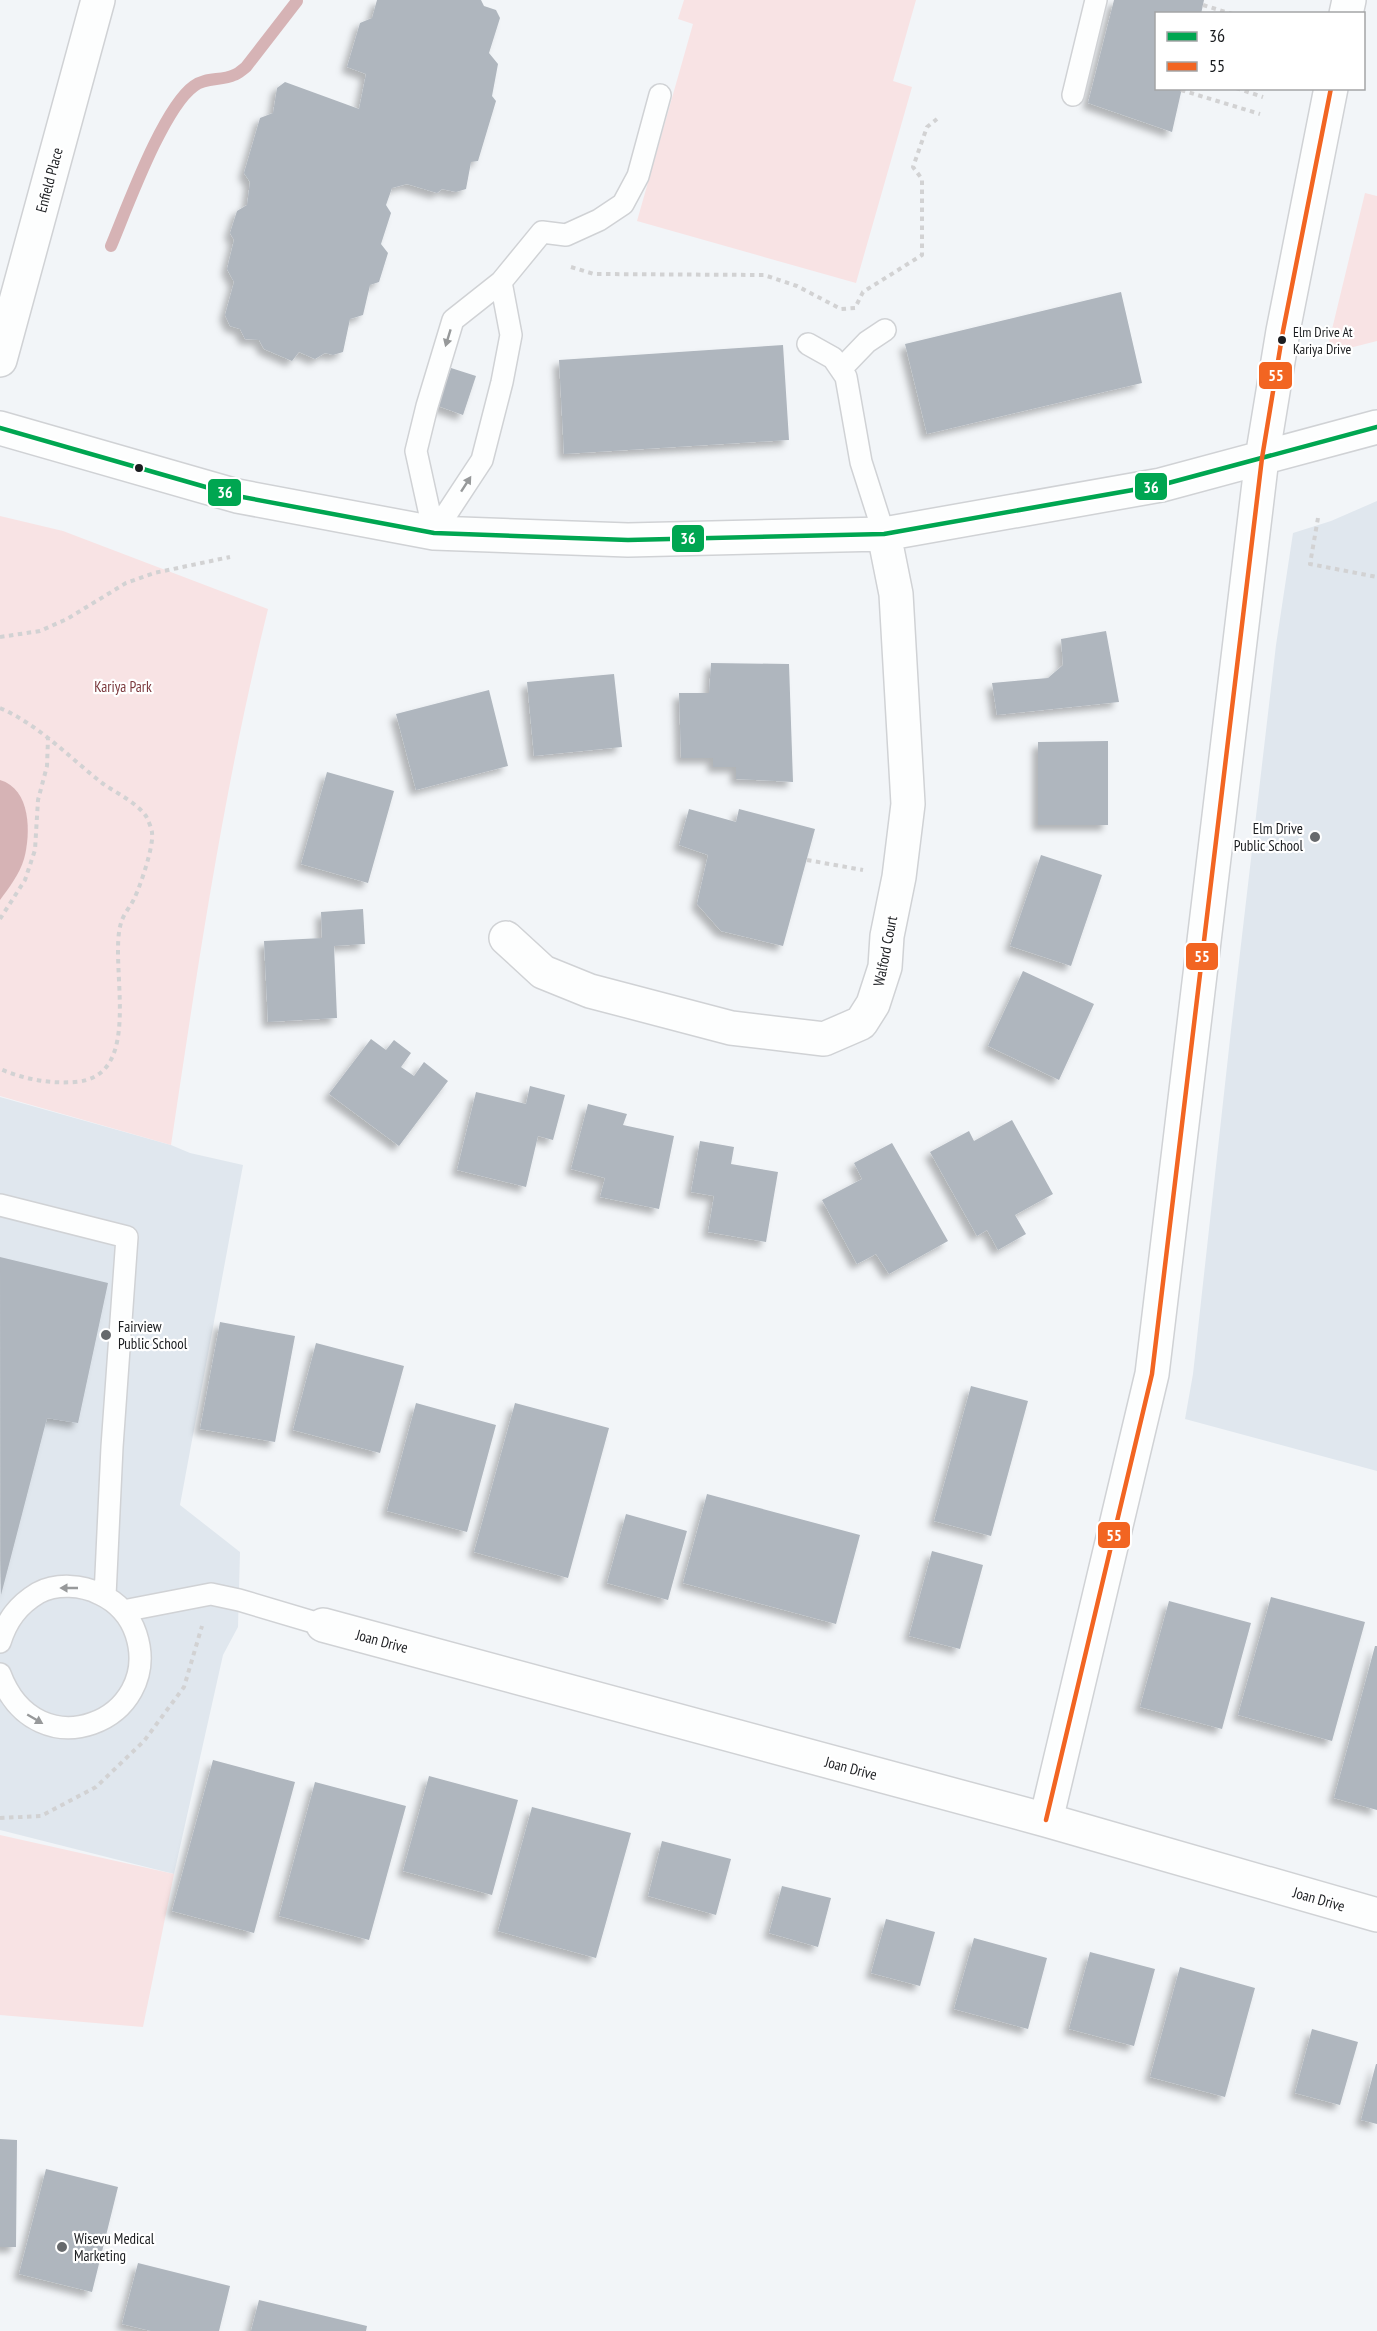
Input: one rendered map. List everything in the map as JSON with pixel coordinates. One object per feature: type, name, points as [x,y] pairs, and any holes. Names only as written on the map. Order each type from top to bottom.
[{"type":"street","name":"Enfield Place","points":[[0,360],[98,0]]},
{"type":"street","points":[[1046,1820],[1152,1374],[1262,458],[1283,330],[1331,90]]},
{"type":"street","points":[[0,428],[237,496],[434,533],[628,540],[884,534],[1161,484],[1377,428]]},
{"type":"street","name":"Walford Court","points":[[506,938],[543,972],[590,991],[731,1028],[824,1039],[861,1023],[873,1004],[885,968],[887,936],[899,877],[908,804],[896,594],[884,534]]},
{"type":"street","name":"Joan Drive","points":[[323,1625],[1046,1820],[1377,1915]]},
{"type":"lane","points":[[1073,95],[1096,0]]},
{"type":"lane","points":[[434,533],[416,451],[453,320],[501,282],[542,232],[566,235],[599,220],[623,204],[638,176],[660,95]]},
{"type":"lane","points":[[434,533],[482,460],[488,438],[511,334],[501,282]]},
{"type":"lane","points":[[841,369],[867,342],[885,330]]},
{"type":"lane","points":[[808,344],[833,358],[846,377],[861,462],[884,534]]},
{"type":"lane","points":[[0,1205],[127,1237],[112,1447],[105,1596]]},
{"type":"lane","points":[[0,1642],[6,1624],[20,1605],[41,1592],[64,1586],[88,1588],[105,1596],[123,1611],[133,1626],[139,1643],[139,1670],[129,1695],[117,1709],[102,1720],[85,1726],[68,1728],[44,1724],[23,1712],[7,1693],[0,1674]]},
{"type":"lane","points":[[123,1611],[211,1594],[323,1625]]},
{"type":"path","points":[[1203,5],[1226,12]]},
{"type":"path","points":[[1181,90],[1260,114]]},
{"type":"path","points":[[1242,90],[1263,97]]},
{"type":"path","points":[[524,254],[594,274],[764,274],[797,286],[841,309],[855,308],[863,292],[922,255],[922,179],[913,167],[927,127],[937,119]]},
{"type":"path","points":[[1318,519],[1310,564],[1377,577]]},
{"type":"path","points":[[0,637],[40,631],[67,619],[126,583],[154,573],[230,557]]},
{"type":"path","points":[[0,708],[33,725],[139,810],[146,816],[152,834],[140,885],[121,922],[117,968],[121,1006],[120,1029],[110,1061],[102,1071],[85,1082],[60,1083],[21,1078],[0,1069]]},
{"type":"path","points":[[0,919],[25,880],[35,850],[38,800],[47,766],[48,738]]},
{"type":"path","points":[[807,860],[899,877]]},
{"type":"shaded area","name":"Elm Drive Public School","points":[[1377,501],[1377,1471],[1185,1419],[1193,1374],[1276,645],[1293,533],[1331,521]]},
{"type":"shaded area","points":[[0,780],[18,792],[23,802],[28,837],[22,864],[0,900]]},
{"type":"shaded area","name":"Fairview Public School","points":[[0,1097],[171,1145],[190,1153],[243,1165],[180,1505],[240,1552],[238,1627],[223,1655],[174,1874],[0,1830]]},
{"type":"green space","points":[[684,0],[916,0],[893,81],[912,87],[856,283],[637,221],[693,24],[678,19]]},
{"type":"green space","points":[[1365,193],[1377,196],[1377,341],[1326,354]]},
{"type":"green space","name":"Kariya Park","points":[[0,516],[63,531],[268,609],[225,809],[171,1145],[0,1096]]},
{"type":"green space","points":[[0,1835],[174,1874],[143,2027],[0,2015]]},
{"type":"building","points":[[377,0],[481,0],[484,6],[496,10],[500,18],[489,53],[498,64],[492,96],[496,101],[478,161],[471,162],[466,189],[456,192],[442,189],[437,193],[407,184],[392,188],[386,205],[391,213],[381,244],[388,253],[379,282],[370,285],[363,315],[350,319],[343,352],[333,355],[325,353],[315,359],[299,352],[292,361],[264,349],[259,340],[245,339],[240,329],[230,326],[225,315],[234,282],[227,269],[234,240],[230,233],[237,211],[247,205],[250,182],[244,173],[260,118],[273,113],[277,88],[285,82],[359,109],[366,74],[347,67],[360,23],[372,18]]},
{"type":"building","points":[[1114,0],[1204,0],[1201,12],[1155,12],[1155,90],[1182,90],[1172,132],[1088,103]]},
{"type":"building","points":[[1121,292],[1142,383],[927,434],[905,344]]},
{"type":"building","points":[[783,345],[789,440],[564,454],[559,360]]},
{"type":"building","points":[[451,368],[476,376],[463,415],[438,406]]},
{"type":"building","points":[[1106,631],[1119,702],[997,715],[992,683],[1048,678],[1063,665],[1061,639]]},
{"type":"building","points":[[711,663],[789,664],[793,782],[736,779],[736,767],[713,767],[713,758],[681,758],[679,693],[709,693]]},
{"type":"building","points":[[614,674],[622,747],[534,756],[527,682]]},
{"type":"building","points":[[489,690],[508,766],[416,790],[396,714]]},
{"type":"building","points":[[1108,741],[1108,825],[1038,825],[1038,742]]},
{"type":"building","points":[[327,772],[394,791],[368,883],[301,864]]},
{"type":"building","points":[[689,809],[736,822],[739,809],[815,829],[783,946],[721,931],[697,904],[708,855],[679,845]]},
{"type":"building","points":[[1041,855],[1102,875],[1071,966],[1010,946]]},
{"type":"building","points":[[363,909],[365,944],[334,946],[337,1018],[268,1022],[264,941],[322,938],[321,912]]},
{"type":"building","points":[[1023,971],[1094,1004],[1059,1080],[988,1046]]},
{"type":"building","points":[[371,1039],[386,1050],[394,1040],[411,1053],[401,1067],[414,1076],[424,1062],[448,1081],[399,1146],[329,1094]]},
{"type":"building","points":[[530,1086],[565,1095],[553,1140],[538,1136],[526,1187],[457,1170],[476,1092],[526,1104]]},
{"type":"building","points":[[588,1104],[627,1114],[623,1125],[674,1136],[659,1209],[600,1197],[605,1178],[571,1169]]},
{"type":"building","points":[[1012,1120],[1053,1194],[1015,1215],[1026,1234],[998,1250],[987,1230],[977,1236],[930,1152],[969,1131],[974,1141]]},
{"type":"building","points":[[700,1141],[734,1147],[731,1164],[778,1172],[766,1242],[708,1232],[714,1196],[691,1192]]},
{"type":"building","points":[[892,1143],[948,1241],[889,1274],[876,1254],[857,1264],[822,1200],[862,1179],[854,1163]]},
{"type":"building","name":"Fairview Public School","points":[[0,1257],[108,1283],[78,1423],[47,1418],[1,1595]]},
{"type":"building","points":[[220,1322],[295,1336],[275,1442],[200,1429]]},
{"type":"building","points":[[316,1343],[404,1366],[380,1453],[293,1430]]},
{"type":"building","points":[[971,1386],[1028,1401],[991,1536],[934,1521]]},
{"type":"building","points":[[416,1403],[496,1425],[467,1532],[387,1511]]},
{"type":"building","points":[[515,1403],[609,1428],[568,1578],[474,1552]]},
{"type":"building","points":[[707,1494],[860,1535],[836,1624],[683,1583]]},
{"type":"building","points":[[626,1514],[687,1531],[668,1600],[607,1583]]},
{"type":"building","points":[[932,1551],[983,1565],[960,1649],[909,1636]]},
{"type":"building","points":[[1271,1597],[1365,1622],[1332,1741],[1238,1715]]},
{"type":"building","points":[[1169,1601],[1251,1623],[1222,1729],[1140,1707]]},
{"type":"building","points":[[1375,1646],[1377,1646],[1377,1810],[1334,1798]]},
{"type":"building","points":[[213,1760],[295,1782],[254,1933],[172,1911]]},
{"type":"building","points":[[429,1776],[518,1800],[492,1895],[403,1871]]},
{"type":"building","points":[[315,1782],[406,1806],[369,1940],[279,1916]]},
{"type":"building","points":[[532,1807],[631,1833],[596,1958],[498,1931]]},
{"type":"building","points":[[662,1841],[731,1859],[716,1915],[648,1896]]},
{"type":"building","points":[[782,1886],[831,1898],[818,1947],[769,1933]]},
{"type":"building","points":[[886,1919],[935,1932],[920,1986],[871,1973]]},
{"type":"building","points":[[974,1938],[1047,1958],[1028,2029],[954,2009]]},
{"type":"building","points":[[1090,1952],[1155,1969],[1134,2046],[1069,2029]]},
{"type":"building","points":[[1180,1967],[1255,1988],[1225,2097],[1150,2077]]},
{"type":"building","points":[[1312,2029],[1358,2042],[1340,2105],[1295,2093]]},
{"type":"building","points":[[1377,2064],[1377,2124],[1361,2120]]},
{"type":"building","points":[[0,2139],[17,2140],[16,2247],[0,2247]]},
{"type":"building","points":[[46,2169],[118,2187],[92,2292],[19,2274]]},
{"type":"building","points":[[138,2263],[230,2286],[219,2331],[151,2331],[122,2324]]},
{"type":"building","points":[[259,2300],[367,2326],[366,2331],[251,2331]]},
{"type":"waterway","points":[[111,246],[158,136],[182,98],[198,83],[229,77],[246,67],[297,1]]},
{"type":"transit line","name":"55","points":[[1046,1820],[1152,1374],[1262,458],[1283,331],[1331,90]]},
{"type":"transit line","name":"36","points":[[0,428],[237,496],[434,533],[628,540],[884,534],[1161,485],[1377,427]]},
{"type":"place","name":"Elm Drive At Kariya Drive","points":[[1282,340]]},
{"type":"place","name":"Elm Drive Public School","points":[[1315,837]]},
{"type":"place","name":"Fairview Public School","points":[[106,1335]]},
{"type":"place","name":"Wisevu Medical Marketing","points":[[62,2247]]}]
